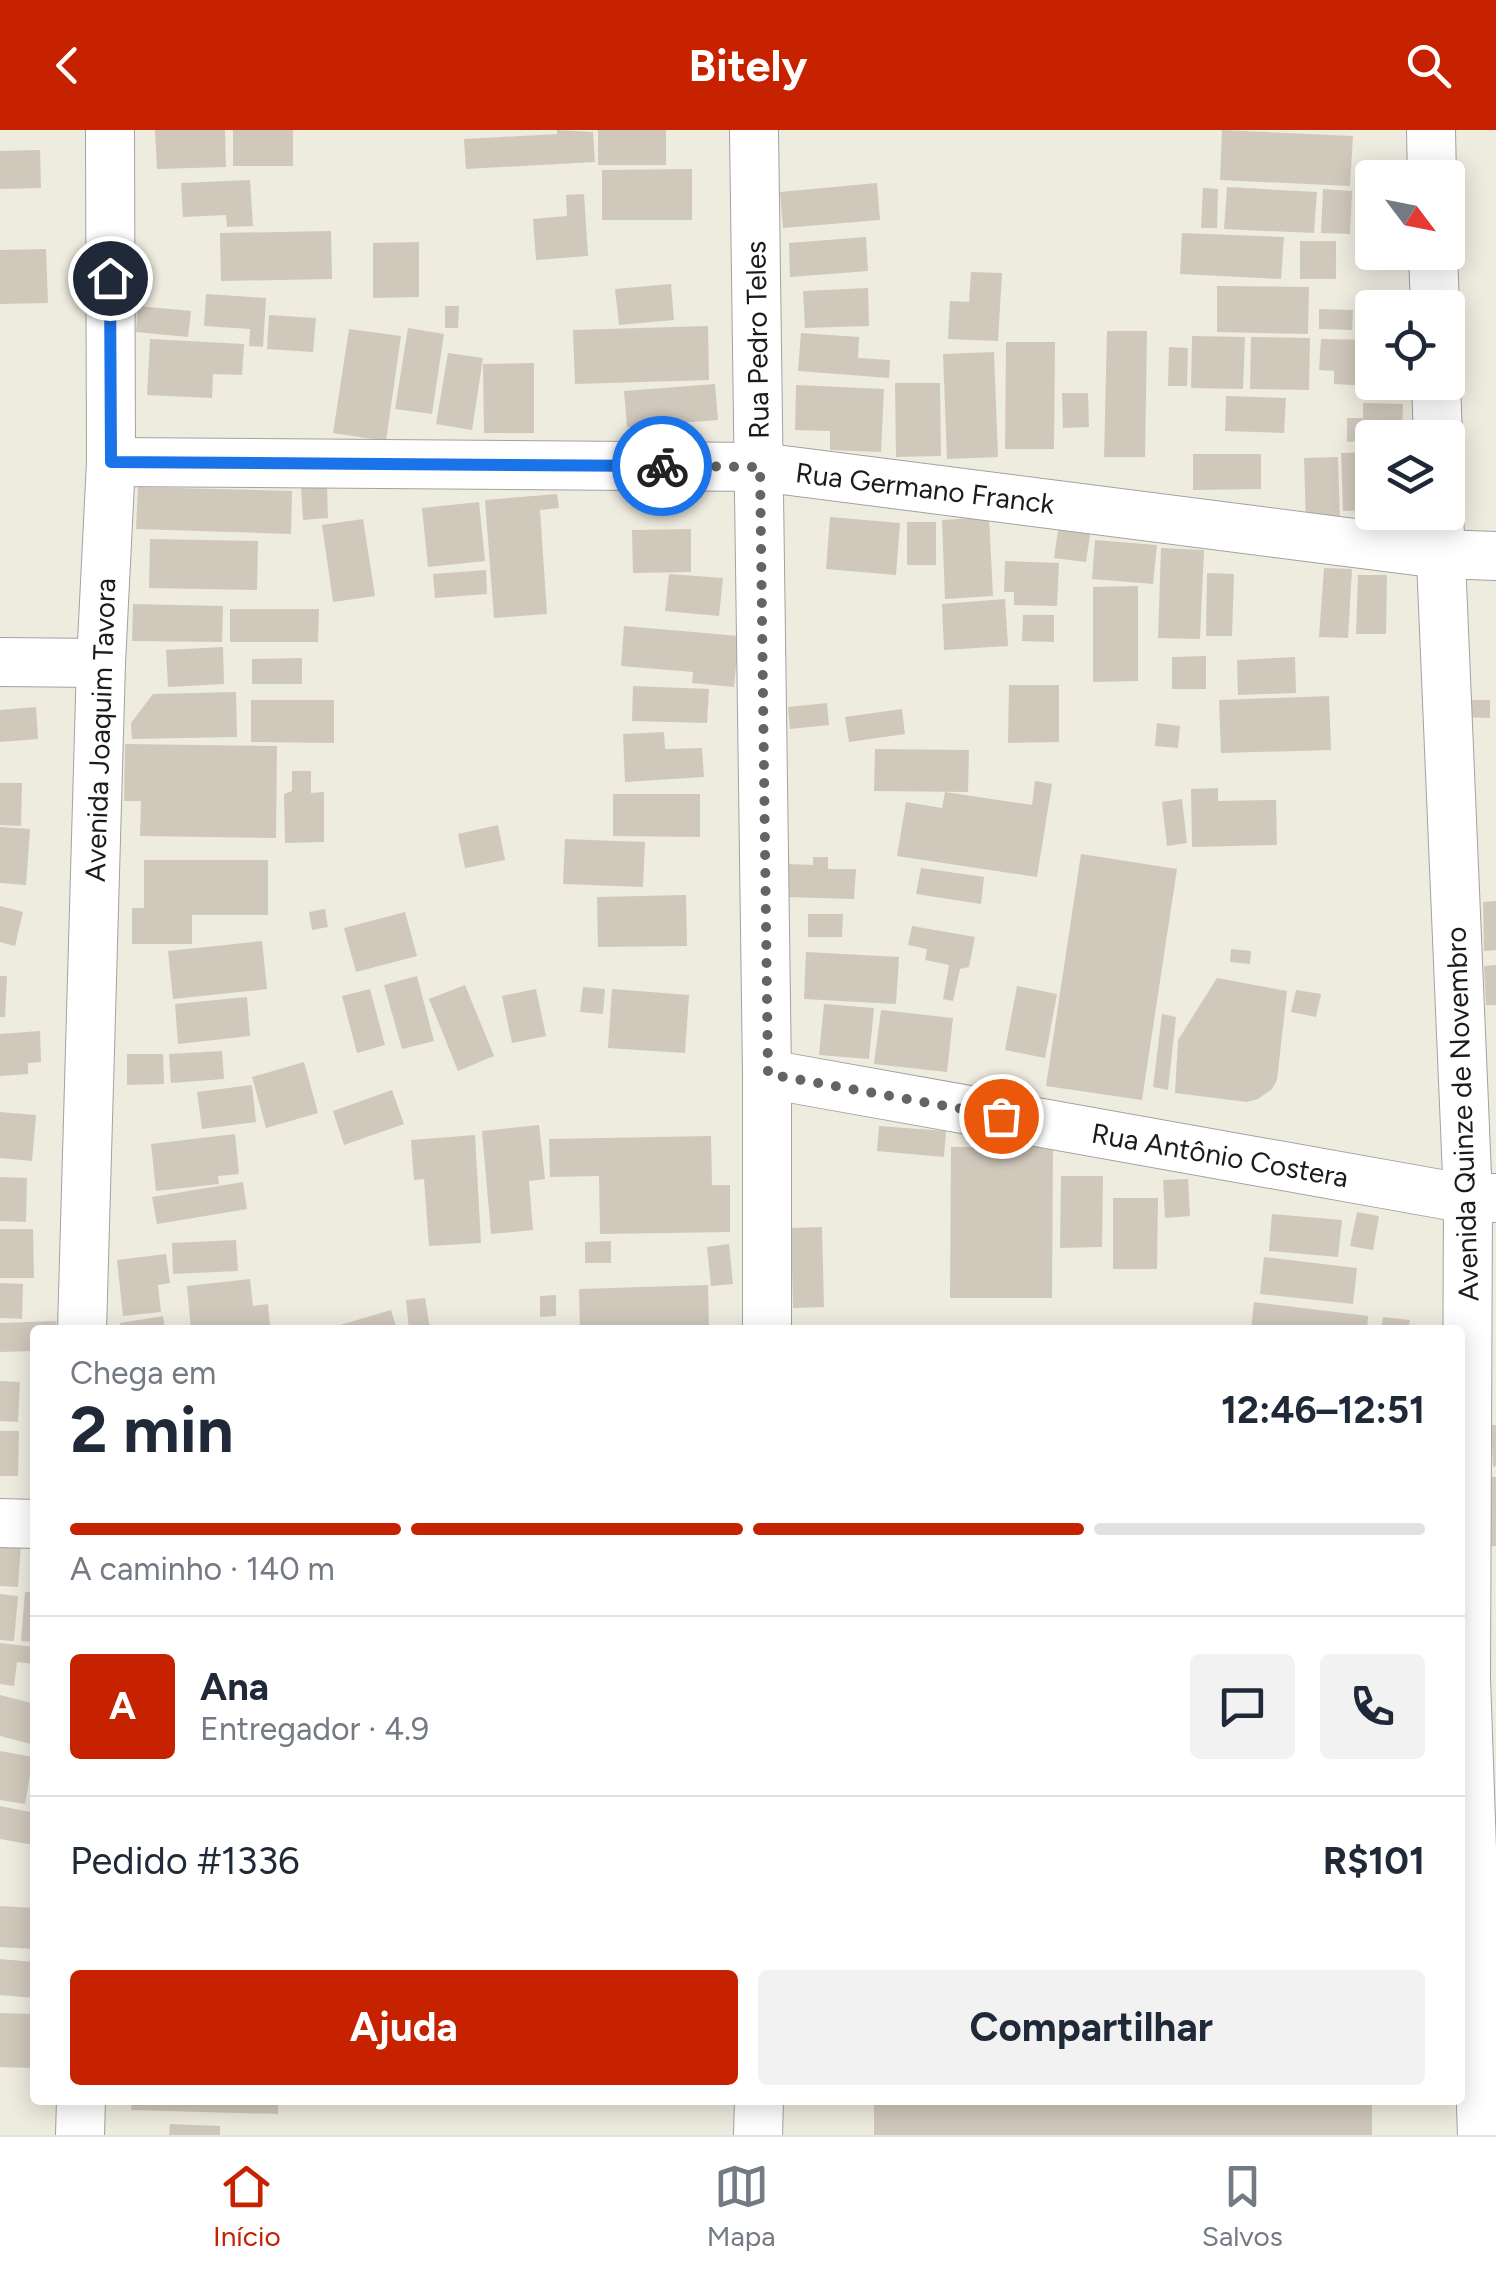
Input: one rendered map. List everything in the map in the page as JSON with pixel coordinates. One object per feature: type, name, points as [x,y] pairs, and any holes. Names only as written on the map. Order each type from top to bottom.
[{"type":"street","name":"Avenida Joaquim Tavora","points":[[82,1325],[101,663],[111,462],[110,130]]},
{"type":"street","name":"Rua Pedro Teles","points":[[754,130],[768,1325]]},
{"type":"street","points":[[1430,130],[1431,160]]},
{"type":"street","name":"Rua Germano Franck","points":[[111,462],[760,467],[1440,533],[1496,556]]},
{"type":"street","name":"Avenida Quinze de Novembro","points":[[1440,533],[1482,1198],[1465,1627]]},
{"type":"street","points":[[0,662],[101,663]]},
{"type":"street","name":"Rua Antônio Costera","points":[[768,1074],[1482,1198]]},
{"type":"street","points":[[0,1524],[30,1524]]},
{"type":"street","name":"Avenida Quinze de Novembro","points":[[1465,1726],[1482,2135]]},
{"type":"street","points":[[80,2135],[81,2105]]},
{"type":"street","points":[[758,2135],[759,2105]]},
{"type":"building","points":[[155,130],[225,130],[226,167],[157,169]]},
{"type":"building","points":[[233,130],[293,130],[293,166],[233,166]]},
{"type":"building","points":[[557,130],[593,132],[595,162],[466,169],[464,139],[557,134]]},
{"type":"building","points":[[598,130],[666,130],[666,165],[598,165]]},
{"type":"building","points":[[1222,130],[1353,136],[1350,186],[1220,180]]},
{"type":"building","points":[[40,150],[41,188],[0,189],[0,151]]},
{"type":"building","points":[[692,169],[692,220],[602,220],[602,170]]},
{"type":"building","points":[[250,180],[253,226],[227,227],[226,215],[183,217],[181,183]]},
{"type":"building","points":[[877,183],[880,220],[783,228],[780,192]]},
{"type":"building","points":[[1227,187],[1317,192],[1314,233],[1224,229]]},
{"type":"building","points":[[1203,188],[1218,189],[1217,228],[1201,228]]},
{"type":"building","points":[[1323,189],[1352,191],[1350,234],[1321,233]]},
{"type":"building","points":[[584,194],[588,256],[536,260],[533,219],[567,216],[566,195]]},
{"type":"building","points":[[331,231],[332,279],[221,281],[220,233]]},
{"type":"building","points":[[1182,233],[1284,237],[1281,279],[1180,274]]},
{"type":"building","points":[[866,237],[868,271],[790,277],[789,243]]},
{"type":"building","points":[[1300,241],[1336,241],[1336,279],[1300,279]]},
{"type":"building","points":[[419,242],[419,297],[373,298],[373,243]]},
{"type":"building","points":[[46,249],[48,303],[0,304],[0,250]]},
{"type":"building","points":[[971,272],[1002,273],[998,341],[948,339],[950,301],[969,302]]},
{"type":"building","points":[[671,284],[674,320],[619,325],[615,289]]},
{"type":"building","points":[[1217,286],[1309,287],[1308,334],[1217,332]]},
{"type":"building","points":[[868,288],[869,326],[805,328],[803,291]]},
{"type":"building","points":[[206,294],[266,298],[263,347],[249,346],[250,329],[204,326]]},
{"type":"building","points":[[138,306],[191,311],[188,337],[136,332]]},
{"type":"building","points":[[445,306],[459,306],[458,328],[445,328]]},
{"type":"building","points":[[1319,309],[1353,310],[1352,330],[1319,329]]},
{"type":"building","points":[[269,315],[316,318],[313,352],[267,349]]},
{"type":"building","points":[[708,326],[709,380],[575,384],[573,330]]},
{"type":"building","points":[[408,328],[444,334],[432,414],[395,409]]},
{"type":"building","points":[[349,329],[401,336],[386,441],[333,433]]},
{"type":"building","points":[[1107,331],[1147,331],[1145,457],[1104,457]]},
{"type":"building","points":[[801,333],[859,337],[858,358],[890,360],[889,378],[798,371]]},
{"type":"building","points":[[1192,336],[1245,337],[1243,389],[1191,388]]},
{"type":"building","points":[[1251,337],[1310,338],[1309,390],[1250,389]]},
{"type":"building","points":[[150,339],[244,344],[242,375],[213,374],[212,398],[147,395]]},
{"type":"building","points":[[1321,339],[1355,340],[1355,385],[1334,384],[1334,371],[1319,370]]},
{"type":"building","points":[[1006,342],[1055,342],[1054,449],[1005,449]]},
{"type":"building","points":[[1169,347],[1188,348],[1187,386],[1168,386]]},
{"type":"building","points":[[994,352],[998,457],[947,459],[943,354]]},
{"type":"building","points":[[448,353],[483,358],[472,430],[436,424]]},
{"type":"building","points":[[534,363],[534,433],[484,433],[483,364]]},
{"type":"building","points":[[895,383],[940,383],[941,456],[896,457]]},
{"type":"building","points":[[715,384],[718,420],[627,427],[624,391]]},
{"type":"building","points":[[796,385],[884,389],[881,452],[830,450],[830,431],[795,430]]},
{"type":"building","points":[[1062,393],[1088,393],[1089,427],[1063,428]]},
{"type":"building","points":[[1226,396],[1286,398],[1284,433],[1225,431]]},
{"type":"building","points":[[1363,403],[1403,404],[1403,420],[1355,420],[1355,441],[1347,442],[1347,418],[1363,418]]},
{"type":"building","points":[[1341,453],[1355,453],[1355,511],[1343,511]]},
{"type":"building","points":[[1193,454],[1261,454],[1261,489],[1193,490]]},
{"type":"building","points":[[1338,457],[1340,524],[1306,525],[1304,458]]},
{"type":"building","points":[[327,486],[328,518],[303,520],[301,488]]},
{"type":"building","points":[[138,487],[292,491],[291,534],[136,529]]},
{"type":"building","points":[[557,494],[559,508],[540,510],[547,614],[494,618],[485,500]]},
{"type":"building","points":[[479,502],[485,561],[428,567],[422,508]]},
{"type":"building","points":[[830,517],[900,523],[896,575],[826,569]]},
{"type":"building","points":[[989,517],[993,596],[945,599],[942,520]]},
{"type":"building","points":[[363,519],[375,596],[333,602],[322,525]]},
{"type":"building","points":[[907,522],[936,522],[936,565],[907,565]]},
{"type":"building","points":[[1059,524],[1091,529],[1086,562],[1054,558]]},
{"type":"building","points":[[691,529],[691,572],[633,573],[632,530]]},
{"type":"building","points":[[150,539],[258,541],[257,590],[149,588]]},
{"type":"building","points":[[1095,540],[1157,545],[1153,584],[1092,579]]},
{"type":"building","points":[[1161,548],[1204,550],[1200,639],[1158,638]]},
{"type":"building","points":[[1005,561],[1059,563],[1057,606],[1014,605],[1014,592],[1004,592]]},
{"type":"building","points":[[1324,568],[1352,569],[1348,638],[1319,637]]},
{"type":"building","points":[[486,570],[487,594],[435,598],[433,574]]},
{"type":"building","points":[[1207,573],[1234,574],[1232,636],[1206,636]]},
{"type":"building","points":[[669,574],[723,578],[719,616],[665,611]]},
{"type":"building","points":[[1358,575],[1387,575],[1386,634],[1356,634]]},
{"type":"building","points":[[1138,586],[1138,681],[1093,682],[1093,587]]},
{"type":"building","points":[[1005,599],[1008,646],[944,650],[942,604]]},
{"type":"building","points":[[133,604],[223,606],[222,642],[132,641]]},
{"type":"building","points":[[230,609],[319,609],[318,642],[230,642]]},
{"type":"building","points":[[1023,615],[1054,615],[1054,642],[1022,641]]},
{"type":"building","points":[[624,626],[739,636],[734,687],[692,683],[693,672],[621,666]]},
{"type":"building","points":[[223,647],[224,684],[168,687],[166,650]]},
{"type":"building","points":[[1206,656],[1206,689],[1172,689],[1172,657]]},
{"type":"building","points":[[1295,657],[1296,693],[1238,695],[1237,660]]},
{"type":"building","points":[[302,658],[302,684],[252,684],[252,659]]},
{"type":"building","points":[[1009,685],[1059,685],[1059,742],[1008,743]]},
{"type":"building","points":[[633,686],[709,689],[707,723],[632,721]]},
{"type":"building","points":[[236,692],[237,737],[132,739],[131,723],[153,694]]},
{"type":"building","points":[[1329,696],[1331,750],[1221,753],[1219,700]]},
{"type":"building","points":[[251,700],[334,700],[334,743],[251,742]]},
{"type":"building","points":[[1468,700],[1490,700],[1490,718],[1460,717]]},
{"type":"building","points":[[827,703],[829,725],[790,729],[788,707]]},
{"type":"building","points":[[36,707],[38,739],[0,742],[0,710]]},
{"type":"building","points":[[902,709],[905,734],[849,742],[845,717]]},
{"type":"building","points":[[1157,723],[1180,726],[1178,748],[1155,746]]},
{"type":"building","points":[[664,732],[665,749],[702,748],[704,777],[625,782],[623,734]]},
{"type":"building","points":[[125,744],[277,746],[276,838],[140,836],[141,801],[124,801]]},
{"type":"building","points":[[875,749],[969,750],[968,792],[874,791]]},
{"type":"building","points":[[292,771],[311,771],[311,793],[324,792],[324,842],[285,843],[284,794],[292,791]]},
{"type":"building","points":[[1035,781],[1052,784],[1037,877],[897,856],[906,802],[942,808],[945,792],[1032,805]]},
{"type":"building","points":[[0,783],[22,783],[21,826],[0,825]]},
{"type":"building","points":[[1218,788],[1218,801],[1276,800],[1277,845],[1192,847],[1191,789]]},
{"type":"building","points":[[613,794],[700,794],[700,837],[613,836]]},
{"type":"building","points":[[1182,799],[1187,843],[1167,846],[1162,802]]},
{"type":"building","points":[[498,825],[505,860],[465,868],[458,834]]},
{"type":"building","points":[[0,827],[30,829],[26,885],[0,883]]},
{"type":"building","points":[[565,839],[645,842],[643,887],[563,884]]},
{"type":"building","points":[[1081,854],[1177,869],[1142,1100],[1046,1086]]},
{"type":"building","points":[[813,857],[828,857],[828,869],[856,869],[854,899],[785,897],[787,864],[813,865]]},
{"type":"building","points":[[144,860],[268,860],[268,915],[192,915],[192,944],[132,944],[132,908],[144,908]]},
{"type":"building","points":[[921,868],[984,877],[981,904],[916,894]]},
{"type":"building","points":[[686,895],[687,946],[598,947],[597,897]]},
{"type":"building","points":[[1496,901],[1496,950],[1484,951],[1483,902]]},
{"type":"building","points":[[0,906],[23,912],[15,946],[0,942]]},
{"type":"building","points":[[325,909],[328,927],[312,930],[309,912]]},
{"type":"building","points":[[405,912],[417,956],[356,972],[344,928]]},
{"type":"building","points":[[808,914],[843,914],[842,937],[808,937]]},
{"type":"building","points":[[912,926],[975,937],[969,967],[960,969],[953,1001],[943,999],[949,965],[925,960],[927,949],[908,945]]},
{"type":"building","points":[[262,941],[267,989],[173,999],[168,951]]},
{"type":"building","points":[[1231,949],[1251,951],[1250,964],[1230,962]]},
{"type":"building","points":[[806,952],[899,957],[896,1004],[804,999]]},
{"type":"building","points":[[1496,965],[1496,1005],[1486,1005],[1484,966]]},
{"type":"building","points":[[0,976],[7,976],[5,1017],[0,1017]]},
{"type":"building","points":[[417,976],[434,1041],[402,1049],[384,985]]},
{"type":"building","points":[[1217,978],[1287,991],[1277,1080],[1258,1099],[1247,1102],[1175,1093],[1178,1040]]},
{"type":"building","points":[[465,985],[494,1056],[458,1071],[429,999]]},
{"type":"building","points":[[1017,986],[1057,994],[1045,1058],[1005,1050]]},
{"type":"building","points":[[583,987],[605,989],[603,1014],[580,1012]]},
{"type":"building","points":[[370,989],[385,1045],[357,1053],[342,996]]},
{"type":"building","points":[[536,989],[546,1036],[512,1043],[502,996]]},
{"type":"building","points":[[612,989],[689,995],[685,1053],[608,1048]]},
{"type":"building","points":[[1296,990],[1321,994],[1316,1017],[1291,1012]]},
{"type":"building","points":[[247,997],[250,1036],[178,1044],[175,1004]]},
{"type":"building","points":[[824,1004],[874,1008],[869,1059],[819,1055]]},
{"type":"building","points":[[881,1010],[953,1018],[947,1072],[874,1064]]},
{"type":"building","points":[[1162,1014],[1176,1017],[1168,1090],[1153,1087]]},
{"type":"building","points":[[40,1031],[41,1062],[28,1063],[28,1074],[0,1076],[0,1034]]},
{"type":"building","points":[[222,1051],[224,1079],[171,1083],[169,1054]]},
{"type":"building","points":[[127,1054],[163,1054],[164,1084],[127,1085]]},
{"type":"building","points":[[304,1062],[318,1113],[266,1128],[252,1077]]},
{"type":"building","points":[[252,1085],[256,1122],[202,1129],[197,1092]]},
{"type":"building","points":[[392,1090],[404,1124],[344,1145],[333,1111]]},
{"type":"building","points":[[0,1112],[36,1115],[32,1161],[0,1158]]},
{"type":"building","points":[[539,1125],[545,1179],[529,1181],[533,1230],[491,1234],[482,1131]]},
{"type":"building","points":[[879,1126],[946,1131],[944,1157],[877,1151]]},
{"type":"building","points":[[235,1134],[239,1174],[218,1176],[219,1184],[156,1191],[151,1144]]},
{"type":"building","points":[[475,1135],[481,1243],[429,1246],[424,1179],[414,1180],[411,1140]]},
{"type":"building","points":[[711,1136],[712,1185],[730,1185],[730,1232],[600,1234],[599,1176],[550,1177],[549,1139]]},
{"type":"building","points":[[951,1147],[1053,1147],[1052,1298],[950,1298]]},
{"type":"building","points":[[1061,1176],[1103,1176],[1102,1247],[1060,1248]]},
{"type":"building","points":[[0,1177],[27,1178],[26,1222],[0,1221]]},
{"type":"building","points":[[1188,1179],[1190,1216],[1165,1218],[1163,1180]]},
{"type":"building","points":[[243,1182],[247,1209],[157,1224],[152,1197]]},
{"type":"building","points":[[1113,1198],[1158,1198],[1157,1269],[1113,1269]]},
{"type":"building","points":[[1357,1212],[1379,1216],[1373,1250],[1350,1246]]},
{"type":"building","points":[[1272,1214],[1342,1220],[1338,1257],[1269,1251]]},
{"type":"building","points":[[822,1227],[824,1307],[793,1308],[791,1228]]},
{"type":"building","points":[[0,1229],[33,1229],[34,1278],[0,1278]]},
{"type":"building","points":[[236,1240],[238,1271],[173,1274],[172,1243]]},
{"type":"building","points":[[611,1241],[611,1263],[585,1263],[585,1242]]},
{"type":"building","points":[[729,1244],[733,1284],[711,1286],[707,1247]]},
{"type":"building","points":[[166,1254],[170,1283],[158,1285],[161,1312],[123,1316],[117,1260]]},
{"type":"building","points":[[1264,1257],[1357,1268],[1353,1304],[1260,1294]]},
{"type":"building","points":[[250,1279],[253,1306],[268,1304],[270,1325],[191,1325],[187,1286]]},
{"type":"building","points":[[0,1283],[23,1284],[22,1319],[0,1318]]},
{"type":"building","points":[[708,1285],[709,1325],[580,1325],[579,1289]]},
{"type":"building","points":[[556,1295],[556,1316],[540,1317],[540,1296]]},
{"type":"building","points":[[425,1298],[429,1325],[408,1325],[406,1300]]},
{"type":"building","points":[[1254,1302],[1368,1316],[1367,1325],[1252,1325]]},
{"type":"building","points":[[391,1310],[396,1325],[340,1325]]},
{"type":"building","points":[[163,1316],[164,1325],[121,1325]]},
{"type":"building","points":[[1383,1317],[1410,1320],[1409,1325],[1382,1325]]},
{"type":"building","points":[[56,1321],[56,1325],[30,1325],[30,1351],[0,1352],[0,1323]]},
{"type":"building","points":[[0,1381],[20,1382],[18,1422],[0,1421]]},
{"type":"building","points":[[1491,1425],[1496,1425],[1493,1467]]},
{"type":"building","points":[[0,1431],[19,1431],[18,1476],[0,1476]]},
{"type":"building","points":[[1486,1477],[1496,1477],[1496,1546],[1485,1546]]},
{"type":"building","points":[[0,1543],[21,1545],[18,1587],[0,1586]]},
{"type":"building","points":[[25,1592],[30,1592],[30,1642],[21,1641]]},
{"type":"building","points":[[0,1594],[18,1596],[14,1641],[0,1640]]},
{"type":"building","points":[[0,1643],[30,1646],[30,1663],[17,1662],[14,1686],[0,1684]]},
{"type":"building","points":[[0,1695],[30,1703],[30,1744],[0,1736]]},
{"type":"building","points":[[0,1751],[30,1756],[25,1804],[0,1800]]},
{"type":"building","points":[[0,1806],[30,1812],[30,1844],[0,1839]]},
{"type":"building","points":[[0,1906],[30,1908],[30,1949],[0,1947]]},
{"type":"building","points":[[0,1959],[30,1962],[30,1998],[0,1995]]},
{"type":"building","points":[[0,2013],[30,2014],[30,2068],[0,2067]]},
{"type":"building","points":[[132,2105],[278,2105],[278,2114],[131,2110]]},
{"type":"building","points":[[874,2105],[1372,2105],[1372,2135],[874,2135]]},
{"type":"building","points":[[170,2124],[220,2126],[220,2135],[169,2135]]},
{"type":"way so far","points":[[662,466],[760,467],[768,1074],[1001,1116]]},
{"type":"route","points":[[110,278],[111,462],[662,466]]}]
